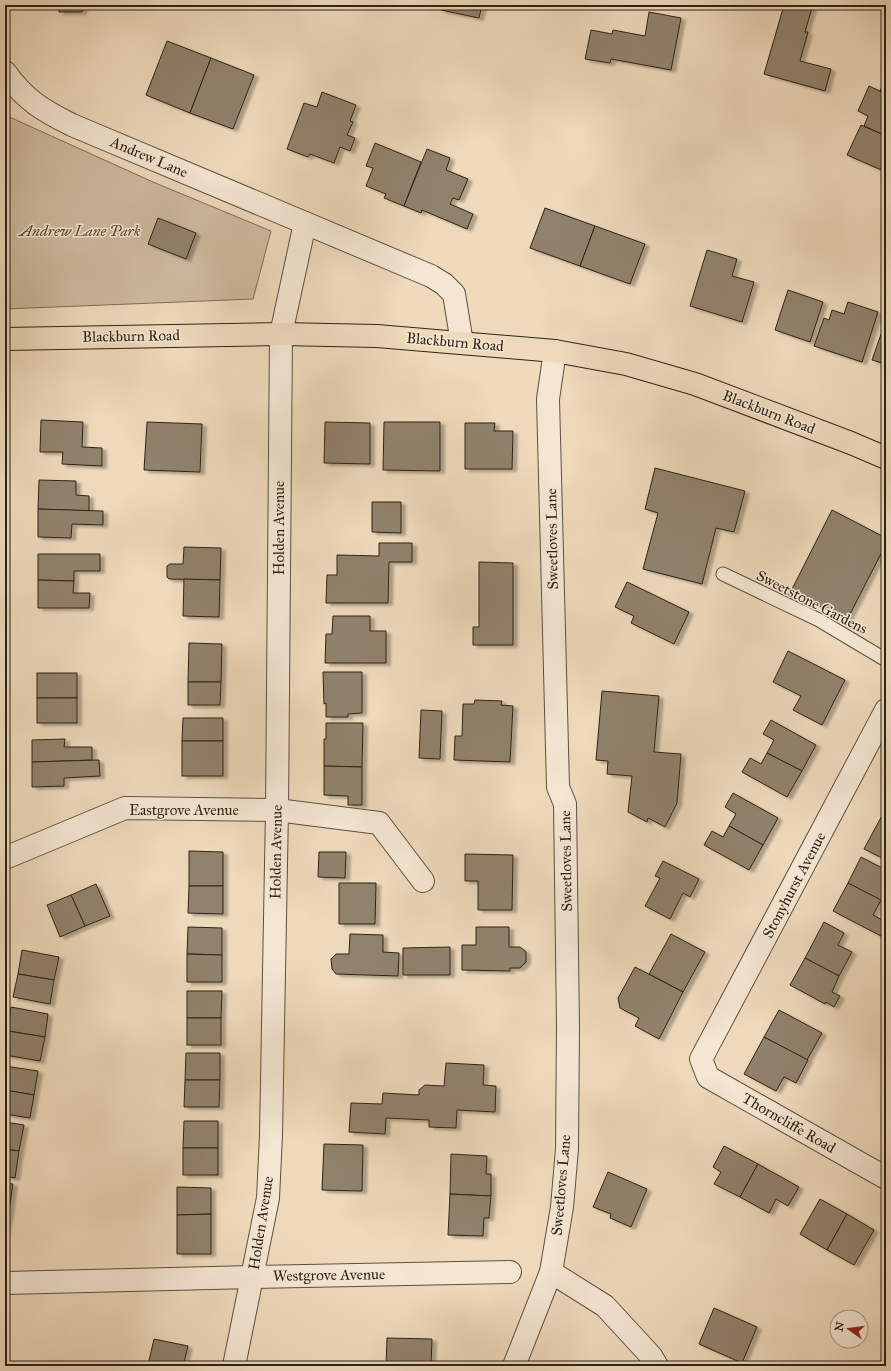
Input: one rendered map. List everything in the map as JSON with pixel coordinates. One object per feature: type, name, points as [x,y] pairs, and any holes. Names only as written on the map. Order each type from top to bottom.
[{"type":"highway","name":"Blackburn Road","points":[[5,339],[280,334],[377,336],[555,351],[626,364],[695,384],[844,440],[886,458]]},
{"type":"street","name":"Andrew Lane","points":[[5,72],[15,86],[33,104],[72,125],[431,276],[444,284],[454,294],[462,343]]},
{"type":"street","points":[[280,334],[305,223]]},
{"type":"street","name":"Holden Avenue","points":[[234,1366],[268,1198],[271,1135],[277,810],[280,334]]},
{"type":"street","name":"Sweetloves Lane","points":[[514,1366],[550,1272],[562,1207],[567,1149],[568,1026],[566,804],[558,787],[548,399],[555,351]]},
{"type":"street","name":"Stonyhurst Avenue","points":[[701,1059],[886,710]]},
{"type":"street","name":"Eastgrove Avenue","points":[[5,858],[125,808],[277,810],[379,823],[423,881]]},
{"type":"street","name":"Thorncliffe Road","points":[[701,1059],[708,1076],[886,1178]]},
{"type":"street","name":"Westgrove Avenue","points":[[5,1284],[253,1276],[510,1272]]},
{"type":"street","points":[[550,1272],[605,1306],[651,1356],[657,1366]]},
{"type":"lane","name":"Sweetstone Gardens","points":[[722,574],[819,620],[886,660]]},
{"type":"green space","name":"Andrew Lane Park","points":[[5,115],[153,182],[271,231],[253,299],[5,309]]},
{"type":"building","points":[[59,5],[83,5],[82,12],[59,12]]},
{"type":"building","points":[[437,5],[482,5],[479,18],[441,10]]},
{"type":"building","points":[[784,5],[801,5],[812,8],[805,32],[808,32],[800,61],[831,69],[825,91],[764,74]]},
{"type":"building","points":[[649,12],[681,18],[671,70],[611,59],[610,63],[585,59],[591,30],[612,34],[613,30],[645,36]]},
{"type":"building","points":[[167,41],[211,58],[190,113],[146,95]]},
{"type":"building","points":[[211,58],[254,75],[233,129],[190,113]]},
{"type":"building","points":[[886,78],[886,94],[880,91]]},
{"type":"building","points":[[869,86],[886,94],[886,136],[864,126],[868,116],[858,111]]},
{"type":"building","points":[[322,92],[356,105],[350,121],[353,122],[347,135],[355,138],[350,151],[340,147],[334,163],[310,154],[308,157],[287,149],[304,103],[317,107]]},
{"type":"building","points":[[861,125],[886,136],[886,172],[847,155]]},
{"type":"building","points":[[375,143],[421,162],[404,206],[384,198],[386,194],[366,186],[373,168],[366,166]]},
{"type":"building","points":[[427,149],[450,158],[446,170],[468,179],[459,200],[453,198],[450,204],[473,214],[467,229],[422,210],[421,213],[404,206]]},
{"type":"building","points":[[545,208],[595,226],[580,266],[530,248]]},
{"type":"building","points":[[158,218],[196,233],[186,259],[148,244]]},
{"type":"building","points":[[595,226],[645,244],[630,284],[580,266]]},
{"type":"building","points":[[707,250],[737,259],[732,276],[754,282],[742,322],[690,306]]},
{"type":"building","points":[[788,290],[823,302],[810,342],[775,330]]},
{"type":"building","points":[[848,302],[878,312],[862,362],[814,346],[824,318],[829,320],[832,310],[844,314]]},
{"type":"building","points":[[886,320],[886,364],[872,360]]},
{"type":"building","points":[[41,420],[83,422],[82,447],[102,448],[102,466],[62,464],[63,452],[40,452]]},
{"type":"building","points":[[147,422],[202,424],[200,472],[144,470]]},
{"type":"building","points":[[325,422],[370,423],[370,464],[324,463]]},
{"type":"building","points":[[384,422],[440,422],[440,471],[383,470]]},
{"type":"building","points":[[465,423],[495,423],[494,431],[513,431],[512,469],[465,469]]},
{"type":"building","points":[[655,468],[745,491],[734,532],[716,528],[702,584],[643,569],[658,513],[645,509]]},
{"type":"building","points":[[39,480],[76,481],[76,495],[89,496],[89,511],[38,509]]},
{"type":"building","points":[[372,502],[401,502],[401,533],[372,532]]},
{"type":"building","points":[[38,509],[103,511],[103,525],[72,524],[71,538],[38,537]]},
{"type":"building","points":[[832,510],[886,538],[886,544],[847,620],[791,591]]},
{"type":"building","points":[[379,543],[412,543],[412,562],[389,562],[388,603],[326,603],[327,575],[337,575],[337,555],[379,556]]},
{"type":"building","points":[[184,547],[221,548],[220,580],[169,579],[167,577],[167,566],[170,564],[183,564]]},
{"type":"building","points":[[38,554],[100,554],[100,571],[74,571],[74,581],[38,580]]},
{"type":"building","points":[[479,562],[513,563],[513,645],[473,645],[473,627],[479,627]]},
{"type":"building","points":[[184,579],[220,580],[219,617],[183,616]]},
{"type":"building","points":[[38,580],[74,581],[73,593],[90,593],[89,608],[38,608]]},
{"type":"building","points":[[627,582],[689,612],[674,644],[631,623],[634,616],[615,607]]},
{"type":"building","points":[[333,616],[370,616],[370,631],[386,631],[386,663],[325,663],[326,634],[332,634]]},
{"type":"building","points":[[189,643],[222,644],[221,682],[188,682]]},
{"type":"building","points":[[788,651],[845,680],[822,725],[793,710],[801,696],[773,682]]},
{"type":"building","points":[[323,672],[362,672],[362,713],[348,714],[348,717],[326,717]]},
{"type":"building","points":[[37,673],[77,673],[77,698],[37,698]]},
{"type":"building","points":[[188,682],[221,682],[220,705],[188,705]]},
{"type":"building","points":[[602,691],[659,696],[654,752],[681,754],[677,803],[665,827],[648,818],[647,822],[628,812],[632,776],[607,774],[608,761],[596,760]]},
{"type":"building","points":[[37,698],[77,698],[77,723],[37,723]]},
{"type":"building","points":[[475,700],[502,701],[501,705],[513,706],[510,762],[454,760],[455,736],[462,736],[463,704],[474,704]]},
{"type":"building","points":[[421,710],[442,711],[440,759],[419,758]]},
{"type":"building","points":[[183,718],[223,718],[223,741],[182,741]]},
{"type":"building","points":[[771,720],[816,745],[802,771],[767,753],[774,740],[763,734]]},
{"type":"building","points":[[326,723],[363,723],[362,767],[324,766],[324,739],[326,739]]},
{"type":"building","points":[[65,739],[64,747],[92,747],[92,760],[32,762],[32,740]]},
{"type":"building","points":[[182,741],[223,741],[223,776],[182,776]]},
{"type":"building","points":[[767,753],[802,771],[787,797],[742,772],[750,758],[761,764]]},
{"type":"building","points":[[99,760],[100,776],[64,778],[64,786],[32,787],[32,762]]},
{"type":"building","points":[[324,766],[362,767],[362,805],[348,805],[348,796],[324,795]]},
{"type":"building","points":[[733,793],[778,818],[763,845],[729,826],[736,814],[725,807]]},
{"type":"building","points":[[886,810],[886,860],[864,849]]},
{"type":"building","points":[[729,826],[763,845],[749,870],[704,845],[712,831],[723,837]]},
{"type":"building","points":[[189,851],[223,852],[223,886],[189,886]]},
{"type":"building","points":[[319,852],[346,852],[345,878],[318,877]]},
{"type":"building","points":[[465,854],[513,855],[512,910],[478,910],[478,881],[465,881]]},
{"type":"building","points":[[861,857],[886,870],[886,903],[848,883]]},
{"type":"building","points":[[663,861],[699,879],[690,897],[683,893],[670,919],[645,906],[660,878],[655,876]]},
{"type":"building","points":[[339,883],[376,883],[375,924],[339,924]]},
{"type":"building","points":[[848,883],[881,900],[873,915],[886,922],[881,936],[833,911]]},
{"type":"building","points":[[96,884],[110,916],[85,926],[71,895]]},
{"type":"building","points":[[189,886],[223,886],[223,914],[188,913]]},
{"type":"building","points":[[71,895],[85,926],[60,937],[47,905]]},
{"type":"building","points":[[824,922],[844,933],[838,945],[852,952],[839,976],[805,958]]},
{"type":"building","points":[[188,927],[222,928],[222,955],[187,954]]},
{"type":"building","points":[[476,927],[509,927],[509,947],[520,947],[526,952],[526,962],[520,968],[510,968],[510,971],[462,970],[462,945],[476,945]]},
{"type":"building","points":[[350,934],[383,935],[383,952],[399,953],[398,976],[336,974],[332,969],[331,959],[336,954],[349,954]]},
{"type":"building","points":[[671,934],[705,952],[683,992],[649,974]]},
{"type":"building","points":[[450,947],[450,975],[403,975],[403,948]]},
{"type":"building","points":[[22,950],[59,957],[54,980],[18,974]]},
{"type":"building","points":[[187,954],[222,955],[222,982],[187,982]]},
{"type":"building","points":[[805,958],[839,976],[832,992],[840,996],[834,1007],[826,1002],[825,1004],[790,985]]},
{"type":"building","points":[[635,967],[683,992],[659,1039],[635,1026],[639,1018],[620,1008],[618,998]]},
{"type":"building","points":[[18,974],[54,980],[50,1004],[13,997]]},
{"type":"building","points":[[187,991],[222,991],[221,1018],[187,1018]]},
{"type":"building","points":[[11,1007],[48,1014],[45,1037],[8,1031]]},
{"type":"building","points":[[779,1010],[822,1033],[807,1060],[764,1037]]},
{"type":"building","points":[[187,1018],[221,1018],[221,1045],[187,1045]]},
{"type":"building","points":[[8,1031],[45,1037],[40,1061],[5,1055],[5,1045]]},
{"type":"building","points":[[764,1037],[808,1060],[796,1083],[784,1077],[776,1091],[744,1074]]},
{"type":"building","points":[[186,1053],[220,1053],[220,1080],[185,1080]]},
{"type":"building","points":[[446,1063],[484,1065],[483,1085],[496,1086],[495,1112],[457,1110],[456,1128],[429,1127],[429,1120],[386,1118],[385,1134],[349,1132],[351,1103],[382,1104],[383,1093],[419,1095],[419,1090],[425,1085],[444,1086]]},
{"type":"building","points":[[5,1066],[38,1071],[34,1095],[5,1090]]},
{"type":"building","points":[[185,1080],[220,1080],[219,1107],[184,1107]]},
{"type":"building","points":[[5,1090],[34,1095],[30,1118],[5,1114]]},
{"type":"building","points":[[184,1121],[218,1121],[218,1148],[183,1148]]},
{"type":"building","points":[[5,1122],[24,1125],[19,1151],[5,1149]]},
{"type":"building","points":[[324,1144],[363,1145],[362,1191],[322,1190]]},
{"type":"building","points":[[724,1146],[758,1164],[740,1197],[714,1184],[721,1172],[713,1167]]},
{"type":"building","points":[[183,1148],[218,1148],[218,1175],[183,1175]]},
{"type":"building","points":[[5,1149],[19,1151],[15,1178],[5,1176]]},
{"type":"building","points":[[451,1154],[487,1156],[486,1174],[491,1174],[491,1196],[450,1194]]},
{"type":"building","points":[[758,1164],[799,1187],[788,1206],[776,1199],[769,1213],[740,1197]]},
{"type":"building","points":[[608,1172],[647,1189],[631,1227],[610,1218],[611,1214],[593,1207]]},
{"type":"building","points":[[5,1183],[13,1184],[9,1211],[5,1210]]},
{"type":"building","points":[[177,1187],[211,1188],[211,1214],[177,1215]]},
{"type":"building","points":[[450,1194],[491,1196],[489,1218],[484,1218],[483,1236],[448,1235]]},
{"type":"building","points":[[820,1199],[847,1214],[827,1250],[800,1234]]},
{"type":"building","points":[[5,1210],[9,1211],[5,1233]]},
{"type":"building","points":[[211,1214],[211,1254],[177,1254],[177,1215]]},
{"type":"building","points":[[847,1214],[874,1230],[854,1265],[827,1250]]},
{"type":"building","points":[[714,1308],[757,1327],[742,1363],[699,1344]]},
{"type":"building","points":[[387,1338],[432,1339],[431,1366],[386,1366]]},
{"type":"building","points":[[154,1339],[188,1346],[183,1366],[148,1365]]}]
